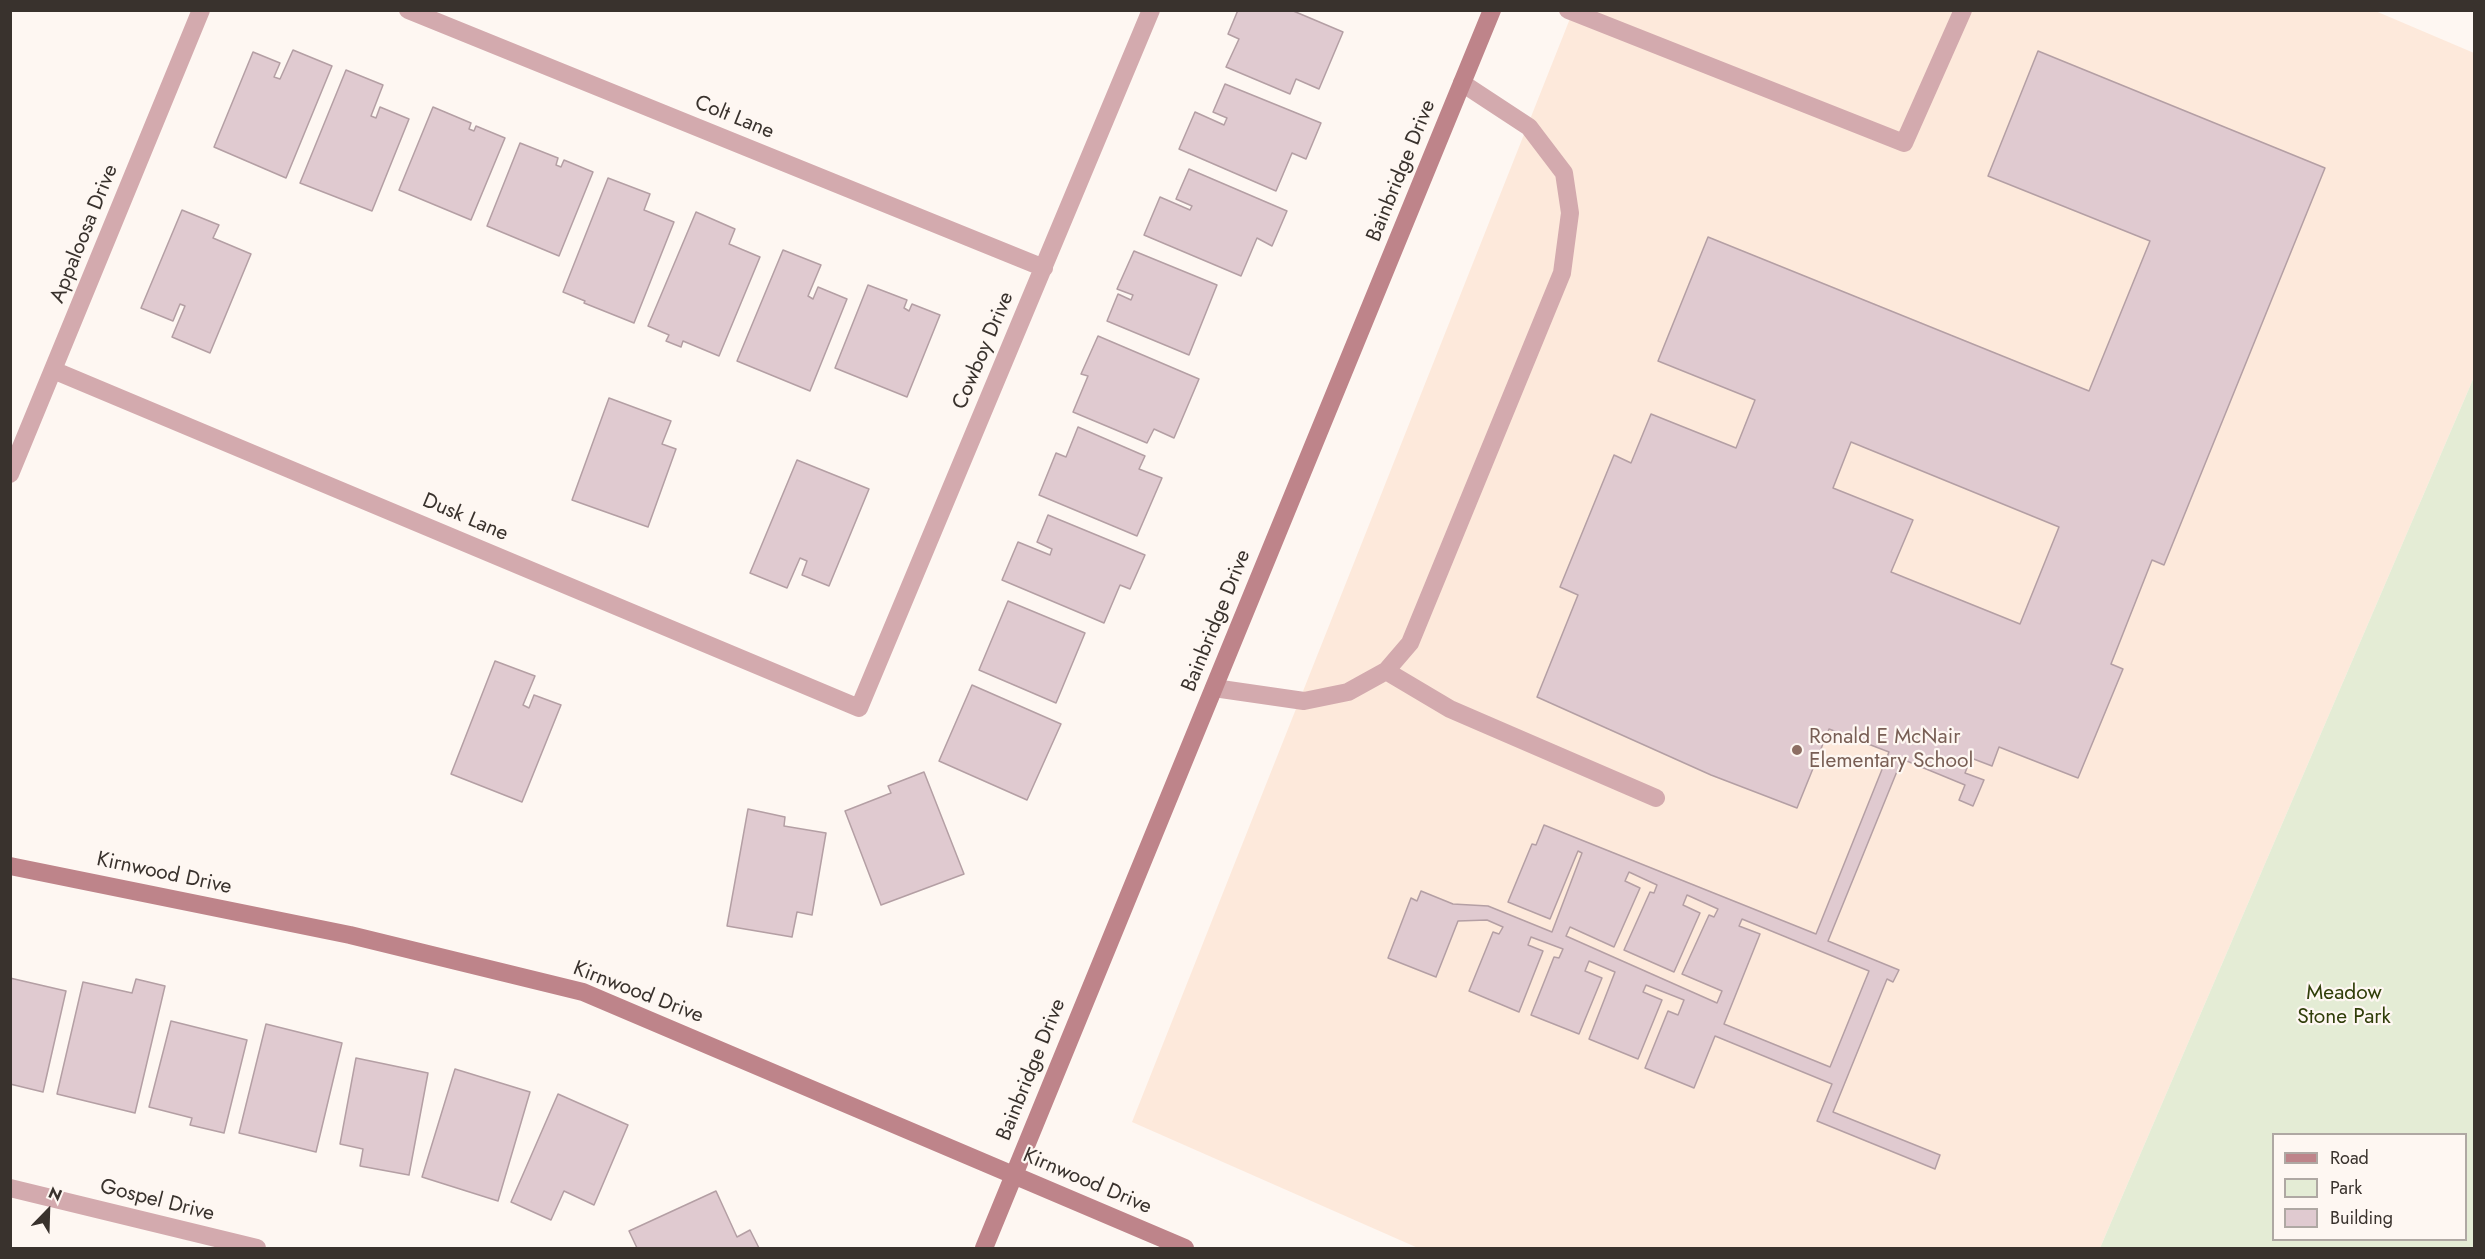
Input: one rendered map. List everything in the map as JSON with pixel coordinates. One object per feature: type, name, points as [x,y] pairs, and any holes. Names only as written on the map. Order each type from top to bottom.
[{"type":"street","name":"Appaloosa Drive","points":[[10,474],[201,10]]},
{"type":"street","name":"Colt Lane","points":[[408,10],[1044,268]]},
{"type":"street","name":"Cowboy Drive","points":[[859,708],[1151,10]]},
{"type":"street","name":"Bainbridge Drive","points":[[984,1248],[1492,10]]},
{"type":"street","points":[[1568,10],[1904,144],[1963,10]]},
{"type":"street","points":[[1214,688],[1304,701],[1348,692],[1386,671],[1410,643],[1562,273],[1570,213],[1564,173],[1529,128],[1462,83]]},
{"type":"street","name":"Dusk Lane","points":[[53,370],[859,708]]},
{"type":"street","points":[[1386,671],[1450,709],[1656,798]]},
{"type":"street","name":"Kirnwood Drive","points":[[10,866],[350,935],[583,992],[1185,1248]]},
{"type":"street","name":"Gospel Drive","points":[[10,1188],[257,1248]]},
{"type":"shaded area","name":"Ronald E McNair Elementary School","points":[[2373,10],[2474,53],[2474,377],[2100,1248],[1418,1248],[1132,1122],[1573,11]]},
{"type":"green space","name":"Meadow Stone Park","points":[[2474,377],[2474,1248],[2100,1248]]},
{"type":"building","points":[[1238,10],[1291,10],[1343,32],[1319,89],[1296,79],[1290,94],[1226,67],[1239,39],[1228,34]]},
{"type":"building","points":[[293,50],[332,66],[286,178],[214,147],[253,52],[280,63],[274,77],[280,79]]},
{"type":"building","points":[[2038,51],[2325,168],[2164,565],[2152,560],[2111,664],[2123,669],[2078,778],[1999,747],[1992,766],[1971,758],[1965,773],[1984,780],[1973,806],[1959,800],[1965,785],[1902,759],[1828,941],[1899,970],[1893,982],[1887,979],[1833,1112],[1940,1155],[1935,1169],[1817,1121],[1832,1084],[1715,1036],[1694,1088],[1645,1068],[1668,1011],[1678,1015],[1684,1000],[1646,985],[1643,992],[1662,1000],[1638,1059],[1589,1039],[1615,972],[1589,961],[1585,971],[1602,978],[1579,1034],[1531,1015],[1554,957],[1559,958],[1563,949],[1531,937],[1528,945],[1543,951],[1519,1012],[1469,991],[1493,932],[1499,934],[1503,927],[1487,920],[1458,921],[1436,977],[1388,958],[1411,898],[1417,901],[1421,891],[1453,904],[1488,906],[1552,932],[1582,853],[1578,851],[1550,919],[1508,902],[1532,844],[1536,845],[1544,825],[1816,934],[1889,752],[1829,729],[1797,808],[1711,775],[1537,697],[1578,595],[1560,587],[1614,455],[1631,463],[1651,414],[1736,448],[1755,400],[1658,361],[1708,237],[2089,391],[2150,241],[1988,176]],"holes":[[[1851,442],[2059,527],[2020,624],[1891,572],[1913,520],[1833,488]],[[1629,872],[1657,885],[1654,893],[1650,892],[1624,950],[1674,972],[1700,913],[1683,905],[1687,895],[1718,909],[1714,917],[1709,915],[1682,974],[1722,991],[1717,1003],[1566,936],[1570,927],[1614,947],[1640,888],[1625,881]],[[1742,919],[1869,971],[1830,1067],[1724,1024],[1760,934],[1739,926]]]},
{"type":"building","points":[[346,70],[383,85],[371,116],[376,118],[380,107],[409,119],[372,211],[300,183]]},
{"type":"building","points":[[1225,84],[1321,123],[1306,159],[1292,153],[1276,191],[1179,149],[1195,112],[1224,125],[1227,118],[1213,112]]},
{"type":"building","points":[[433,107],[471,123],[469,129],[474,131],[476,126],[505,138],[471,220],[399,190]]},
{"type":"building","points":[[520,143],[558,158],[556,165],[561,167],[564,160],[593,172],[559,256],[487,226]]},
{"type":"building","points":[[1189,169],[1287,211],[1272,246],[1257,238],[1241,276],[1144,235],[1160,197],[1190,210],[1192,206],[1176,199]]},
{"type":"building","points":[[608,178],[650,194],[644,210],[674,222],[634,323],[563,292]]},
{"type":"building","points":[[182,210],[219,225],[213,238],[251,254],[210,353],[172,337],[185,306],[180,304],[173,321],[141,308]]},
{"type":"building","points":[[696,212],[735,229],[729,244],[760,257],[719,356],[683,341],[681,347],[666,341],[669,335],[648,326]]},
{"type":"building","points":[[783,250],[821,265],[808,296],[813,299],[818,287],[847,299],[810,391],[737,361]]},
{"type":"building","points":[[1134,251],[1217,285],[1189,355],[1107,321],[1118,294],[1131,300],[1133,295],[1117,289]]},
{"type":"building","points":[[868,285],[907,300],[904,308],[909,311],[912,304],[940,315],[907,397],[835,368]]},
{"type":"building","points":[[1098,336],[1199,379],[1174,438],[1154,429],[1147,443],[1073,412],[1088,376],[1081,374]]},
{"type":"building","points":[[609,398],[671,421],[662,444],[676,449],[648,527],[572,500]]},
{"type":"building","points":[[1078,427],[1145,456],[1139,469],[1162,478],[1137,536],[1039,495],[1056,453],[1066,457]]},
{"type":"building","points":[[797,460],[869,489],[829,586],[802,575],[807,561],[800,558],[787,588],[750,573]]},
{"type":"building","points":[[1048,515],[1145,555],[1130,589],[1120,585],[1104,623],[1002,580],[1018,542],[1050,555],[1052,549],[1037,542]]},
{"type":"building","points":[[1008,601],[1085,633],[1056,703],[979,670]]},
{"type":"building","points":[[495,661],[535,676],[523,705],[529,708],[534,695],[561,705],[522,802],[451,774]]},
{"type":"building","points":[[972,685],[1061,724],[1027,800],[939,761]]},
{"type":"building","points":[[924,772],[964,874],[881,905],[845,811],[891,793],[888,786]]},
{"type":"building","points":[[748,809],[785,817],[784,826],[826,833],[812,915],[797,912],[792,937],[727,926]]},
{"type":"building","points":[[10,978],[66,991],[43,1092],[10,1084]]},
{"type":"building","points":[[136,979],[165,986],[135,1113],[57,1094],[83,982],[132,993]]},
{"type":"building","points":[[171,1021],[247,1040],[224,1133],[190,1125],[192,1118],[149,1107]]},
{"type":"building","points":[[266,1024],[342,1043],[316,1152],[239,1133]]},
{"type":"building","points":[[356,1058],[428,1073],[409,1175],[360,1166],[363,1149],[340,1144]]},
{"type":"building","points":[[455,1069],[530,1092],[498,1201],[422,1177]]},
{"type":"building","points":[[558,1094],[628,1125],[594,1205],[564,1191],[551,1220],[511,1202]]},
{"type":"building","points":[[716,1191],[737,1237],[750,1230],[759,1248],[637,1248],[629,1231]]},
{"type":"place","name":"Ronald E McNair Elementary School","points":[[1797,750]]}]
